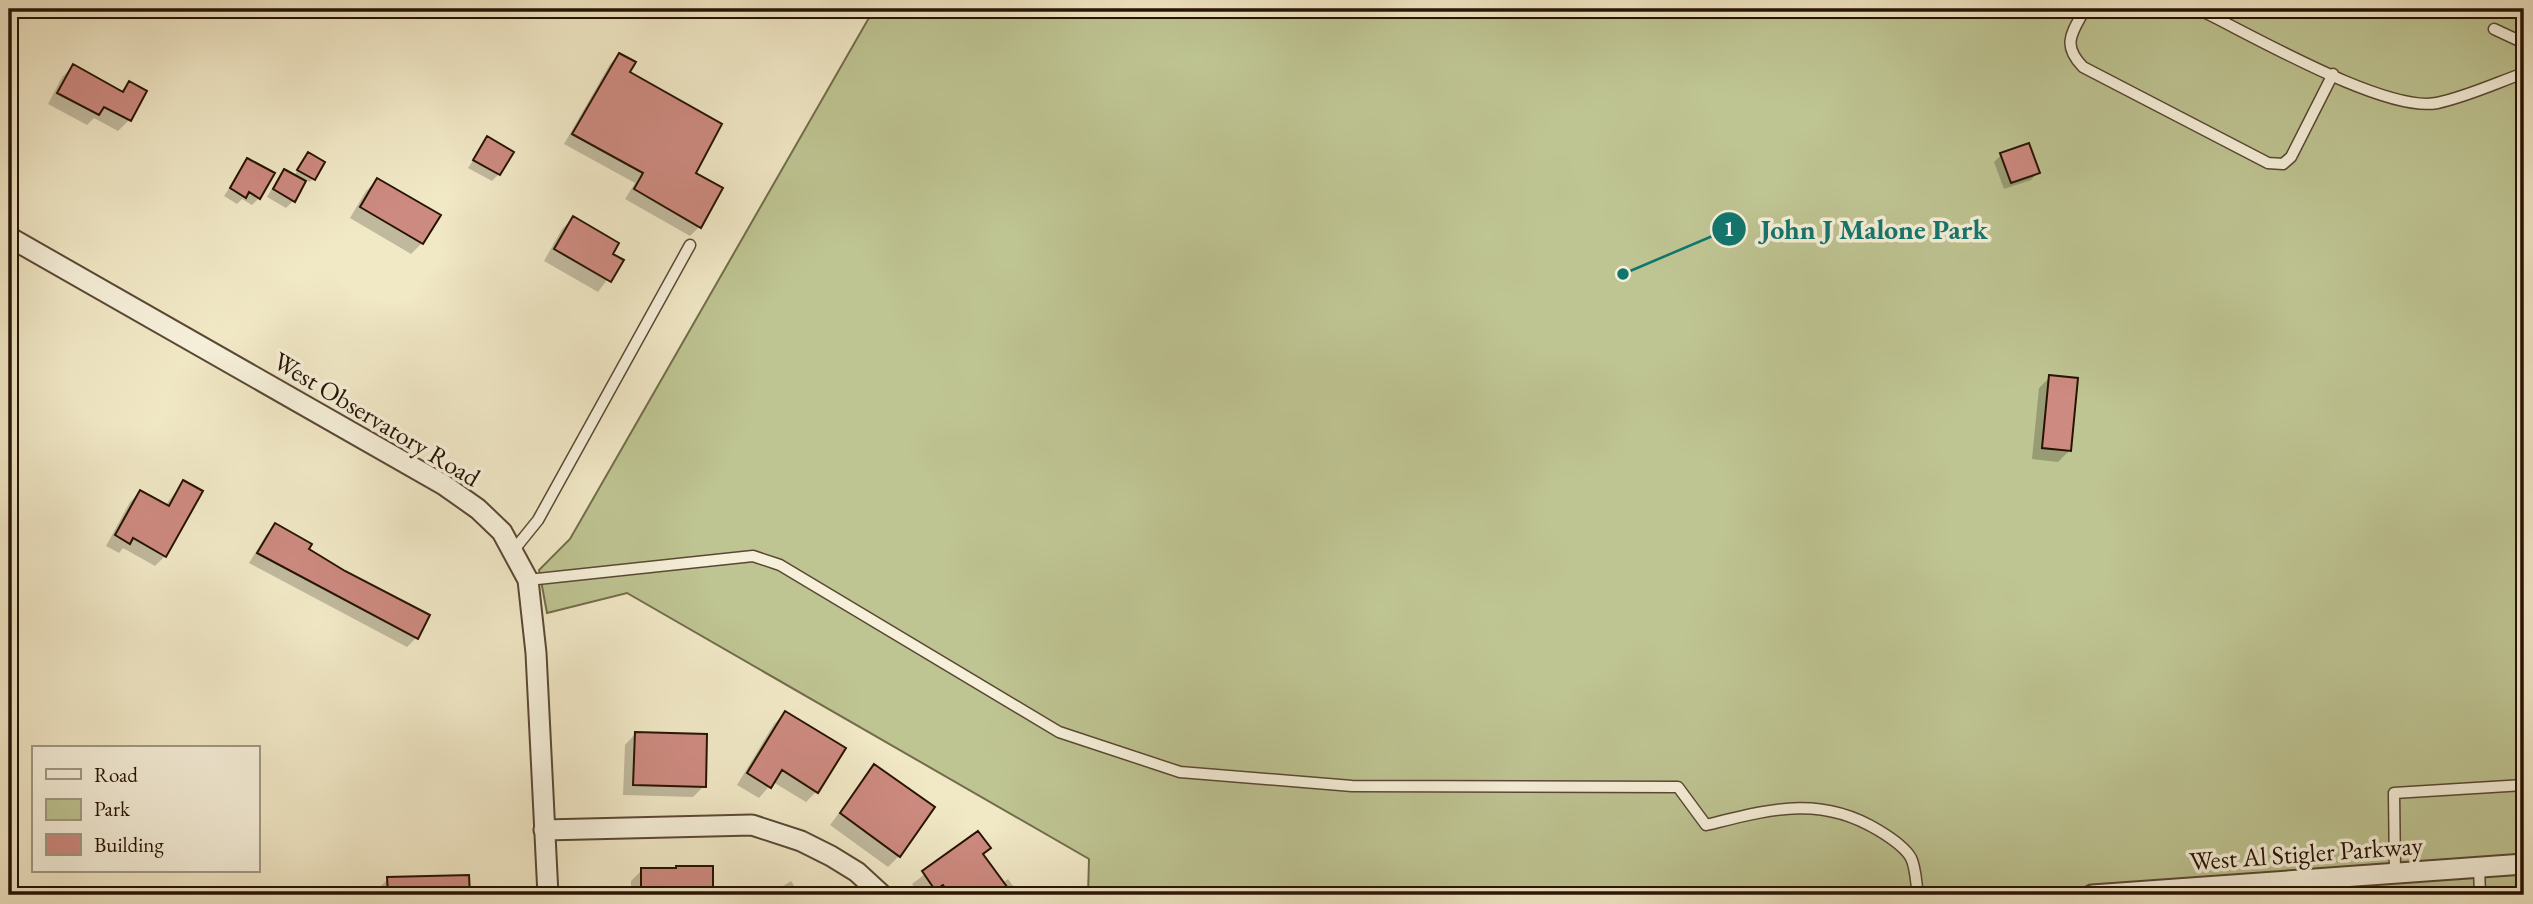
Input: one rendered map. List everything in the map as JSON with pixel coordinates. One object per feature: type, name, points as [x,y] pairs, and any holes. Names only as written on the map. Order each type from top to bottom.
[{"type":"street","name":"West Observatory Road","points":[[9,237],[444,485],[478,509],[502,532],[528,580],[536,653],[548,895]]},
{"type":"street","points":[[544,830],[752,825],[801,841],[831,856],[856,872],[882,895]]},
{"type":"street","name":"West Al Stigler Parkway","points":[[2092,895],[2524,864]]},
{"type":"lane","points":[[2085,9],[2069,44],[2072,56],[2083,67],[2267,163],[2283,164],[2291,157],[2333,75]]},
{"type":"lane","points":[[2198,9],[2333,75],[2413,103],[2437,103],[2524,73]]},
{"type":"lane","points":[[2494,29],[2524,43]]},
{"type":"lane","points":[[513,552],[538,520],[690,245]]},
{"type":"lane","points":[[528,580],[753,556],[780,565],[1059,732],[1180,772],[1352,786],[1678,787],[1706,825],[1794,806],[1823,810],[1858,818],[1889,836],[1911,858],[1918,895]]},
{"type":"lane","points":[[2395,873],[2394,793],[2524,785]]},
{"type":"lane","points":[[2479,867],[2480,895]]},
{"type":"green space","points":[[874,9],[2524,9],[2524,895],[1088,895],[1089,859],[627,593],[547,613],[539,570],[570,539]]},
{"type":"building","points":[[619,53],[636,62],[630,72],[722,124],[696,173],[723,188],[701,228],[634,189],[643,173],[572,134]]},
{"type":"building","points":[[73,64],[123,92],[129,81],[147,91],[131,121],[104,107],[99,115],[57,93]]},
{"type":"building","points":[[487,136],[514,152],[500,175],[473,160]]},
{"type":"building","points":[[2029,143],[2040,173],[2011,183],[2000,153]]},
{"type":"building","points":[[308,152],[325,162],[315,180],[297,170]]},
{"type":"building","points":[[247,158],[275,173],[260,199],[249,192],[246,198],[230,188]]},
{"type":"building","points":[[284,169],[306,181],[295,202],[273,189]]},
{"type":"building","points":[[377,178],[441,215],[423,244],[360,207]]},
{"type":"building","points":[[573,216],[619,243],[613,254],[624,260],[611,282],[554,249]]},
{"type":"building","points":[[2049,375],[2078,378],[2071,451],[2042,448]]},
{"type":"building","points":[[183,480],[203,491],[166,557],[133,538],[130,544],[115,535],[140,490],[169,506]]},
{"type":"building","points":[[275,523],[312,544],[309,549],[345,571],[430,615],[418,639],[257,553]]},
{"type":"building","points":[[785,711],[846,748],[818,793],[782,770],[771,788],[747,773]]},
{"type":"building","points":[[635,732],[707,734],[706,787],[633,785]]},
{"type":"building","points":[[874,764],[935,807],[900,857],[840,813]]},
{"type":"building","points":[[978,831],[991,848],[983,854],[1013,895],[950,895],[943,885],[935,890],[922,871]]},
{"type":"building","points":[[713,866],[713,895],[641,895],[641,868]]},
{"type":"building","points":[[469,875],[470,895],[388,895],[387,877]]},
{"type":"place","name":"John J Malone Park","points":[[1623,274]]}]
